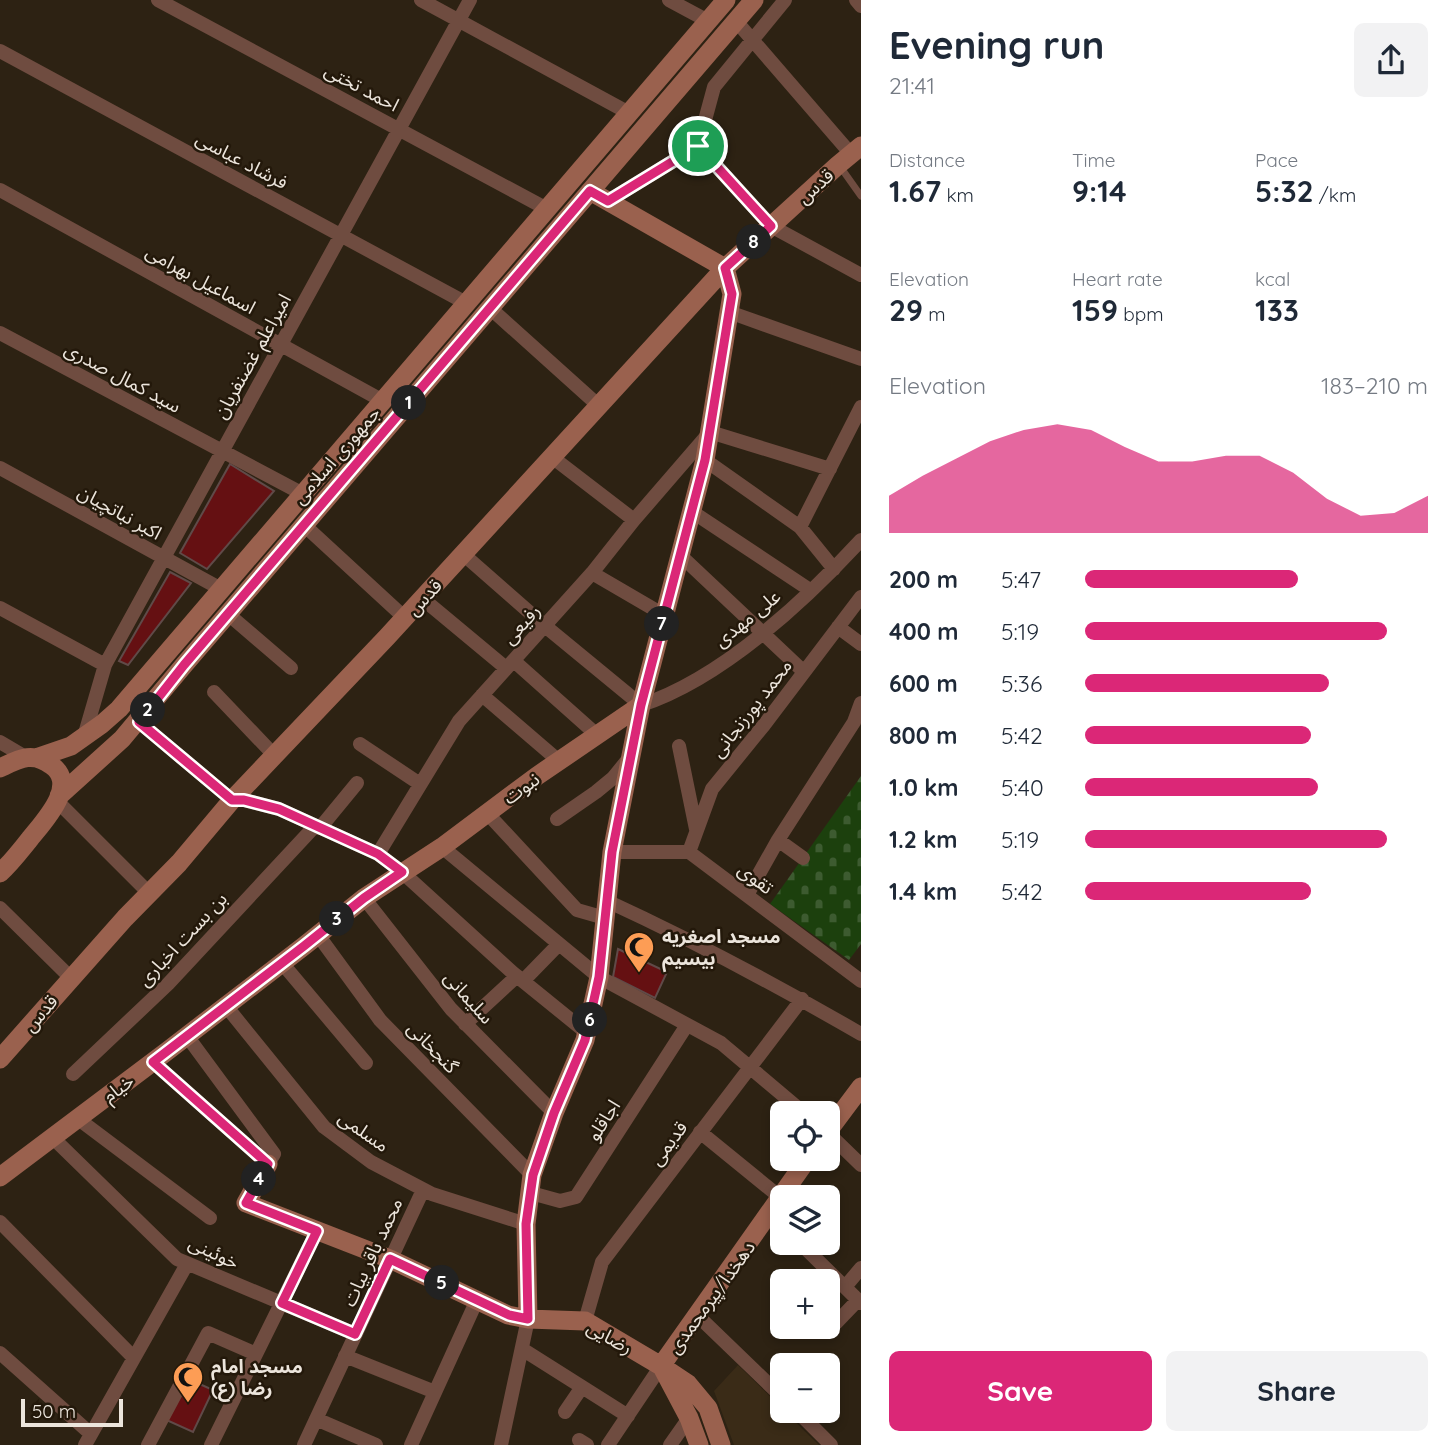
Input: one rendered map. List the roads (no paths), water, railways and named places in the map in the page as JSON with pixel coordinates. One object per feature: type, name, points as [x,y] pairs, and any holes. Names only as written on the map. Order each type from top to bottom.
[{"type":"street","name":"احمد تختی","points":[[158,0],[547,209]]},
{"type":"street","points":[[421,0],[629,113]]},
{"type":"street","name":"امیراعلم غضنفریان","points":[[84,737],[105,665],[470,0]]},
{"type":"street","points":[[669,0],[708,21]]},
{"type":"street","name":"جمهوری اسلامی","points":[[0,768],[71,746],[119,709],[726,0]]},
{"type":"street","name":"جمهوری اسلامی","points":[[1,873],[59,799],[139,722],[228,614],[490,309],[599,196],[754,0]]},
{"type":"street","points":[[599,196],[698,146],[714,87],[785,0]]},
{"type":"street","points":[[736,21],[850,155]]},
{"type":"street","name":"فرشاد عباسی","points":[[0,51],[466,303]]},
{"type":"street","points":[[698,146],[771,226],[861,275]]},
{"type":"street","name":"قدس","points":[[0,1059],[71,978],[179,863],[232,800],[423,599],[725,268],[850,155]]},
{"type":"street","name":"اسماعیل بهرامی","points":[[0,190],[383,401]]},
{"type":"street","points":[[501,1445],[528,1319],[526,1224],[532,1184],[554,1113],[587,1032],[599,977],[612,852],[631,755],[641,705],[705,460],[732,294],[725,268],[599,196]]},
{"type":"street","points":[[490,309],[599,406]]},
{"type":"street","points":[[729,312],[861,359]]},
{"type":"street","name":"سید کمال صدری","points":[[0,333],[303,494]]},
{"type":"street","points":[[800,527],[861,407]]},
{"type":"street","points":[[709,432],[830,468]]},
{"type":"street","name":"رفیعی","points":[[378,854],[459,721],[592,573],[709,432]]},
{"type":"street","points":[[552,457],[634,520]]},
{"type":"street","points":[[705,460],[800,527],[834,569]]},
{"type":"street","name":"اکبر نباتچیان","points":[[0,468],[221,589]]},
{"type":"street","points":[[691,512],[810,590]]},
{"type":"street","points":[[304,525],[405,618]]},
{"type":"street","name":"علی مهدی","points":[[641,705],[663,698],[706,674],[763,633],[834,569],[861,540]]},
{"type":"street","points":[[463,554],[641,705]]},
{"type":"street","points":[[680,555],[803,671]]},
{"type":"street","points":[[592,573],[664,615]]},
{"type":"street","name":"محمد پورزنجانی","points":[[689,852],[712,789],[861,597]]},
{"type":"street","points":[[423,599],[510,664],[597,735]]},
{"type":"street","points":[[0,608],[105,665]]},
{"type":"street","points":[[228,614],[291,668]]},
{"type":"street","points":[[838,627],[861,644]]},
{"type":"street","points":[[214,692],[275,756]]},
{"type":"street","points":[[482,695],[559,761]]},
{"type":"street","points":[[747,895],[778,840],[854,722],[861,703]]},
{"type":"street","name":"نبوت","points":[[402,872],[442,847],[641,705]]},
{"type":"street","points":[[139,722],[232,800],[244,800],[279,809],[378,854],[402,872],[520,978],[587,1032]]},
{"type":"street","points":[[0,742],[29,757]]},
{"type":"street","points":[[360,744],[420,784]]},
{"type":"street","points":[[679,746],[696,831]]},
{"type":"street","points":[[0,754],[44,760],[55,767],[60,776],[59,799],[149,893]]},
{"type":"street","points":[[556,819],[613,778],[631,755]]},
{"type":"street","name":"بن بست اخباری","points":[[73,1074],[169,984],[357,783]]},
{"type":"street","points":[[487,813],[577,910],[606,910],[678,933],[802,999],[861,1034]]},
{"type":"street","points":[[778,840],[803,858]]},
{"type":"street","points":[[442,847],[599,977],[722,1043],[790,1101]]},
{"type":"street","points":[[612,852],[689,852]]},
{"type":"street","name":"تقوی","points":[[689,852],[861,981]]},
{"type":"street","name":"خیام","points":[[0,1177],[364,898],[402,872]]},
{"type":"street","name":"سلیمانی","points":[[364,898],[451,1009],[554,1113]]},
{"type":"street","points":[[0,908],[71,978]]},
{"type":"street","name":"گنجخانی","points":[[317,935],[380,1020],[532,1184]]},
{"type":"street","points":[[466,1024],[559,944]]},
{"type":"street","points":[[282,963],[366,1063]]},
{"type":"street","name":"قدیمی","points":[[585,1321],[602,1262],[802,999]]},
{"type":"street","name":"مسلمی","points":[[226,1006],[324,1127],[371,1162],[432,1195],[526,1224]]},
{"type":"street","name":"اجاقلو","points":[[532,1184],[560,1200],[576,1197],[687,1025]]},
{"type":"street","points":[[153,1062],[268,1164],[274,1154],[187,1036]]},
{"type":"street","points":[[840,1116],[861,1087]]},
{"type":"street","points":[[77,1118],[210,1218]]},
{"type":"street","points":[[700,1132],[770,1189]]},
{"type":"street","name":"خوئینی","points":[[52,1137],[177,1259],[355,1334]]},
{"type":"street","points":[[840,1144],[861,1164]]},
{"type":"street","name":"رضایی","points":[[268,1164],[246,1203],[390,1259],[509,1315],[528,1319],[585,1321],[688,1384],[708,1408],[721,1445]]},
{"type":"street","name":"محمد باقر بیات","points":[[304,1445],[423,1190]]},
{"type":"street","points":[[0,1222],[134,1358]]},
{"type":"street","name":"دهخدا/پیرمحمدی","points":[[662,1366],[698,1316],[770,1227]]},
{"type":"street","points":[[211,1445],[317,1231]]},
{"type":"street","points":[[810,1255],[822,1269]]},
{"type":"street","points":[[0,1353],[88,1439],[187,1264]]},
{"type":"street","points":[[845,1287],[861,1268]]},
{"type":"street","points":[[840,1284],[860,1301],[840,1319]]},
{"type":"street","points":[[411,1445],[477,1300]]},
{"type":"street","points":[[698,1316],[770,1385]]},
{"type":"street","points":[[148,1445],[208,1333],[257,1354]]},
{"type":"street","points":[[522,1349],[628,1416]]},
{"type":"street","points":[[345,1356],[435,1392]]},
{"type":"street","points":[[608,1445],[662,1366],[689,1418],[699,1445]]},
{"type":"street","points":[[565,1412],[582,1387]]},
{"type":"street","points":[[670,1445],[689,1418]]},
{"type":"street","points":[[316,1419],[376,1445]]},
{"type":"street","points":[[809,1423],[831,1445]]},
{"type":"lane","points":[[850,155],[861,196]]},
{"type":"place","name":"مسجد اصغریه بیسیم","points":[[639,974]]},
{"type":"place","name":"مسجد امام رضا (ع)","points":[[188,1404]]}]
